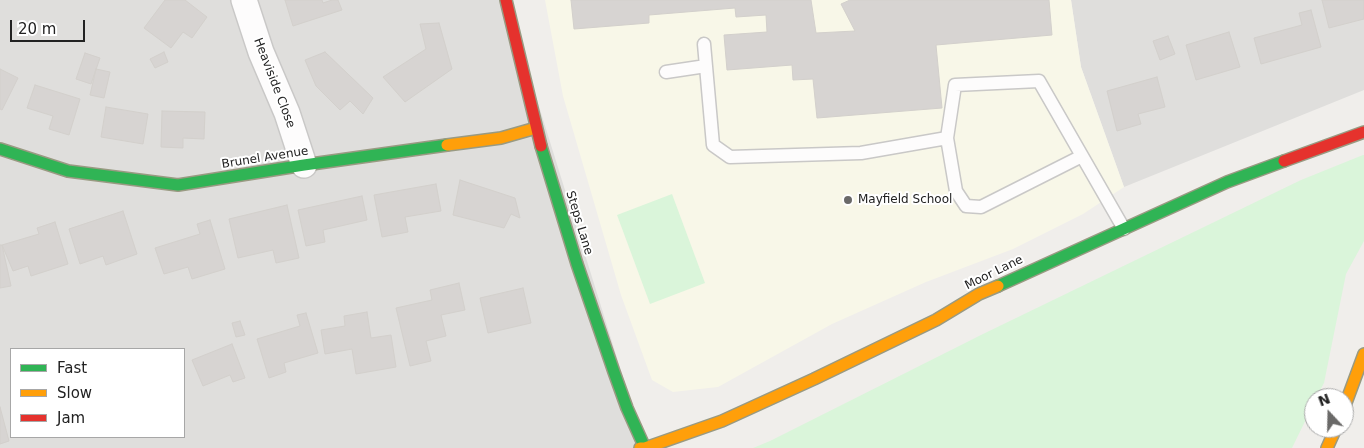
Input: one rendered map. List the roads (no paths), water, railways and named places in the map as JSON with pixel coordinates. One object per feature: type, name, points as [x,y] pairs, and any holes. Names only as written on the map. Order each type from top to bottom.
[{"type":"street","name":"Heaviside Close","points":[[244,0],[261,52],[287,113],[304,165]]},
{"type":"street","name":"Steps Lane","points":[[506,0],[545,162],[580,273],[627,408],[645,448]]},
{"type":"street","name":"Brunel Avenue","points":[[0,149],[68,171],[178,185],[304,165],[501,138],[536,128]]},
{"type":"street","name":"Moor Lane","points":[[640,448],[645,448],[722,420],[806,383],[936,320],[979,294],[1227,182],[1364,132]]},
{"type":"street","points":[[1351,388],[1364,354]]},
{"type":"lane","points":[[704,44],[713,145],[730,157],[861,153],[947,138]]},
{"type":"lane","points":[[666,72],[706,66]]},
{"type":"lane","points":[[1082,156],[981,207],[966,206],[956,191],[947,138],[955,85],[1039,81],[1124,229]]},
{"type":"place","name":"Mayfield School","points":[[848,200]]}]
